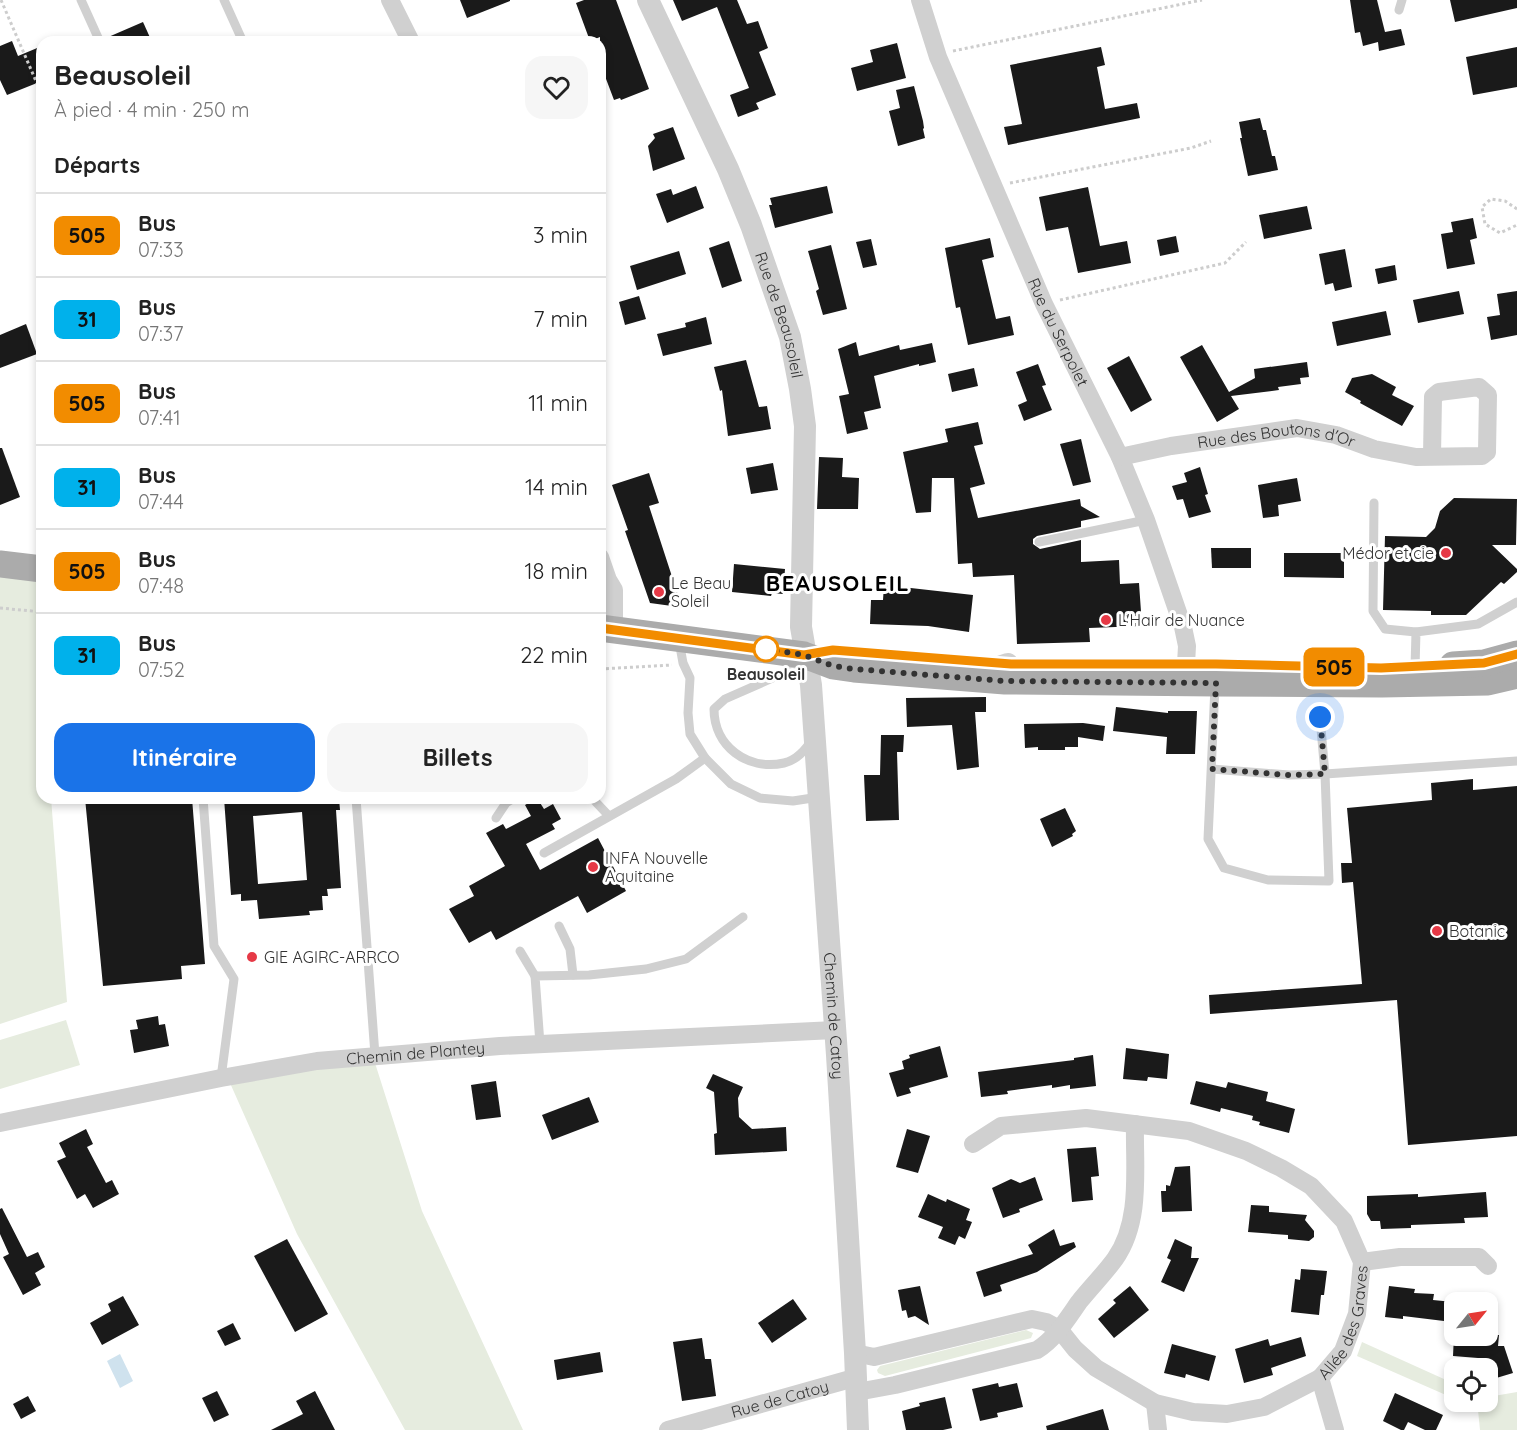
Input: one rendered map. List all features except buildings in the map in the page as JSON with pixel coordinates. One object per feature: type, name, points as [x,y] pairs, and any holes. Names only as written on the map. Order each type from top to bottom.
[{"type":"main road","points":[[0,564],[36,568]]},
{"type":"main road","points":[[607,629],[681,650],[804,655],[833,650],[1018,664],[1382,684],[1488,682],[1517,675]]},
{"type":"main road","points":[[1216,674],[1415,668],[1484,663],[1517,654]]},
{"type":"main road","points":[[804,655],[833,666],[854,669],[1005,681],[1186,673]]},
{"type":"street","points":[[390,0],[408,36]]},
{"type":"street","name":"Rue de Beausoleil","points":[[648,0],[728,169],[751,225],[790,337],[805,426],[801,611],[804,655]]},
{"type":"street","name":"Rue du Serpolet","points":[[920,0],[938,57],[1044,304],[1120,457],[1146,520],[1183,627],[1187,646],[1186,673]]},
{"type":"street","name":"Rue des Boutons d'Or","points":[[1120,457],[1171,446],[1297,428],[1336,435],[1374,449],[1416,457],[1482,456],[1487,452],[1488,395],[1479,387],[1439,392],[1433,397],[1432,456]]},
{"type":"street","points":[[606,574],[614,590],[607,629]]},
{"type":"street","name":"Chemin de Catoy","points":[[804,655],[811,685],[836,1030],[858,1430]]},
{"type":"street","name":"Chemin de Plantey","points":[[0,1123],[316,1061],[540,1044],[836,1030]]},
{"type":"street","name":"Allée des Graves","points":[[973,1143],[1001,1126],[1086,1118],[1189,1131],[1246,1151],[1311,1186],[1344,1221],[1362,1262],[1357,1314],[1343,1351],[1320,1378],[1264,1407],[1227,1414],[1193,1412],[1155,1403],[1096,1368],[1075,1349],[1059,1329]]},
{"type":"street","points":[[857,1386],[896,1385],[1037,1350],[1048,1344],[1116,1258],[1132,1224],[1136,1124]]},
{"type":"street","points":[[1362,1262],[1400,1257],[1479,1257],[1488,1266]]},
{"type":"street","points":[[855,1353],[874,1357],[1032,1319],[1046,1322],[1059,1329]]},
{"type":"street","points":[[1320,1378],[1335,1430]]},
{"type":"street","name":"Rue de Catoy","points":[[668,1430],[847,1380],[857,1386]]},
{"type":"street","points":[[1155,1403],[1158,1430]]},
{"type":"lane","points":[[81,0],[97,36]]},
{"type":"lane","points":[[224,0],[240,36]]},
{"type":"lane","points":[[1399,10],[1402,0]]},
{"type":"lane","points":[[1374,503],[1373,611],[1385,629],[1416,632],[1478,624],[1517,602]]},
{"type":"lane","points":[[1039,543],[1146,520]]},
{"type":"lane","points":[[1415,668],[1416,632]]},
{"type":"lane","points":[[681,650],[690,678],[688,713],[690,735],[705,758],[731,784],[760,798],[793,801],[819,797]]},
{"type":"lane","points":[[804,655],[784,673],[724,699],[714,709],[714,722],[721,738],[735,753],[749,761],[765,765],[786,763],[801,754],[814,738]]},
{"type":"lane","points":[[1216,674],[1208,839],[1224,868],[1268,880],[1329,881],[1325,774],[1320,717]]},
{"type":"lane","points":[[544,853],[676,779],[705,758]]},
{"type":"lane","points":[[1212,769],[1288,775],[1517,761]]},
{"type":"lane","points":[[203,804],[214,946],[234,979],[221,1078]]},
{"type":"lane","points":[[356,804],[375,1055]]},
{"type":"lane","points":[[496,818],[505,804]]},
{"type":"lane","points":[[598,804],[609,816]]},
{"type":"lane","points":[[535,976],[646,969],[686,959],[743,917]]},
{"type":"lane","points":[[559,926],[570,949],[573,975]]},
{"type":"lane","points":[[520,951],[535,976],[540,1044]]},
{"type":"path","points":[[1,0],[36,81]]},
{"type":"path","points":[[938,57],[958,49],[1202,0]]},
{"type":"path","points":[[993,186],[1191,148],[1211,141]]},
{"type":"path","points":[[1517,209],[1505,201],[1491,199],[1482,207],[1485,224],[1500,233],[1517,225]]},
{"type":"path","points":[[1044,304],[1225,263],[1246,242]]},
{"type":"path","points":[[0,608],[36,611]]},
{"type":"path","points":[[606,669],[643,668],[681,650]]},
{"type":"shaded area","points":[[0,571],[36,574],[36,804],[51,804],[67,1002],[0,1024]]},
{"type":"shaded area","points":[[66,1020],[80,1065],[0,1089],[0,1040]]},
{"type":"shaded area","points":[[375,1063],[422,1211],[523,1430],[405,1430],[297,1234],[230,1083],[305,1070]]},
{"type":"shaded area","points":[[1026,1330],[1033,1333],[1031,1338],[885,1376],[877,1370],[880,1366]]},
{"type":"shaded area","points":[[1362,1342],[1444,1379],[1444,1394],[1357,1356]]},
{"type":"shaded area","points":[[1517,1392],[1517,1430],[1480,1430],[1478,1412],[1498,1412],[1498,1395]]},
{"type":"water","points":[[120,1354],[133,1381],[120,1388],[107,1361]]},
{"type":"bus line","name":"505","points":[[606,629],[804,655],[833,650],[1011,664],[1415,668],[1484,663],[1517,654]]},
{"type":"place","name":"Médor et cie","points":[[1446,553]]},
{"type":"place","name":"Le Beau Soleil","points":[[659,592]]},
{"type":"place","name":"L'Hair de Nuance","points":[[1106,620]]},
{"type":"place","name":"Beausoleil","points":[[766,649]]},
{"type":"place","name":"INFA Nouvelle Aquitaine","points":[[593,867]]},
{"type":"place","name":"Botanic","points":[[1437,931]]},
{"type":"place","name":"GIE AGIRC-ARRCO","points":[[252,957]]},
{"type":"district","name":"BEAUSOLEIL","points":[[838,583]]},
{"type":"route","points":[[766,649],[804,655],[833,666],[854,669],[1005,681],[1216,683],[1212,769],[1288,775],[1325,774],[1320,717]]}]
